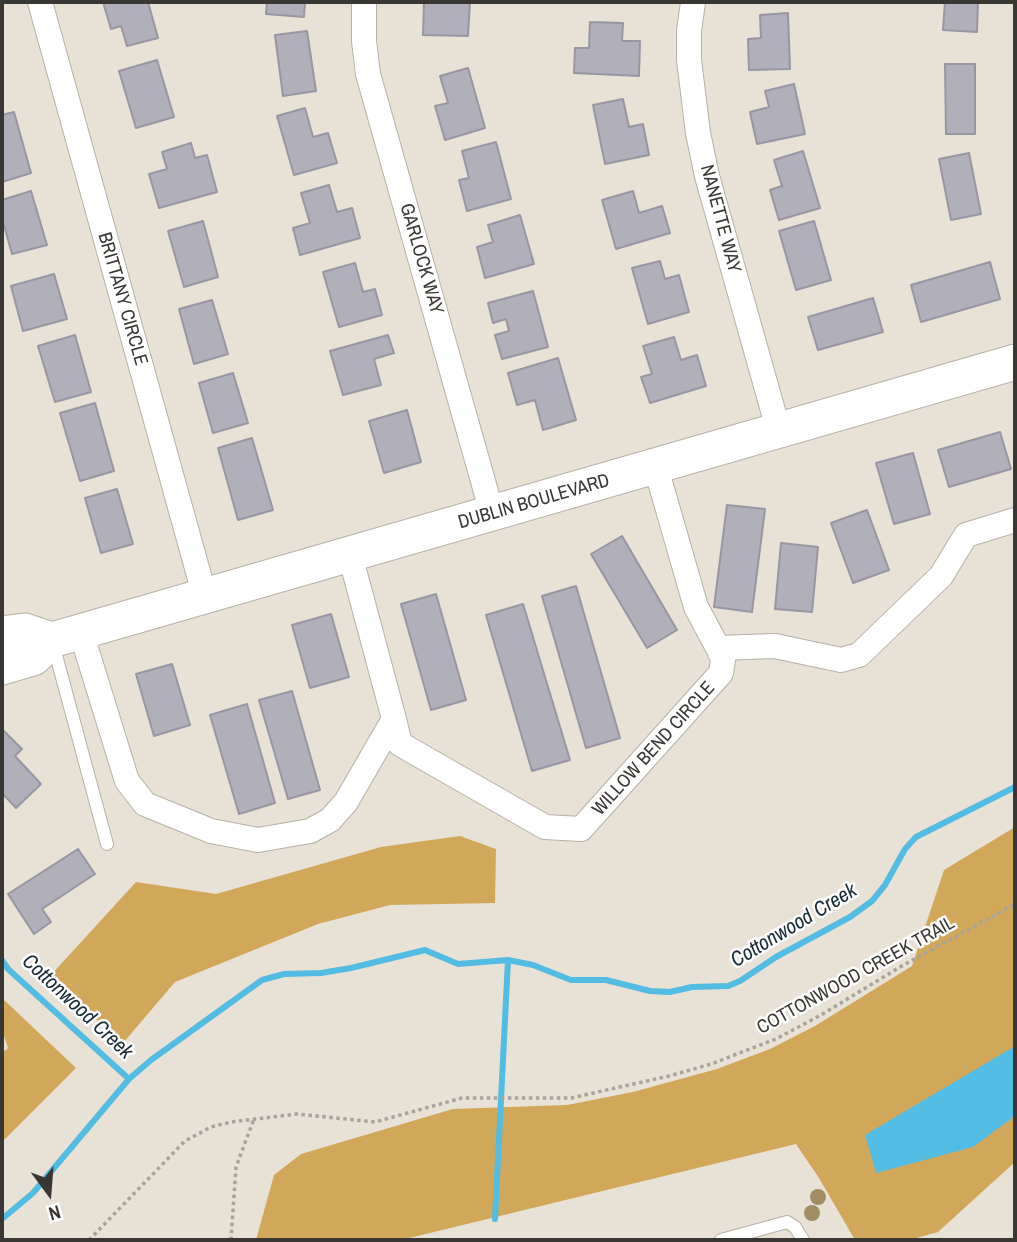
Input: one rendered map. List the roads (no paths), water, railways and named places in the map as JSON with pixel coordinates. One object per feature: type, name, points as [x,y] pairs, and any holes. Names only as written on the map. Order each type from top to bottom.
[{"type":"main road","name":"DUBLIN BOULEVARD","points":[[2,667],[33,658],[66,636],[1015,362]]},
{"type":"main road","name":"DUBLIN BOULEVARD","points":[[2,634],[26,631],[66,636]]},
{"type":"street","name":"BRITTANY CIRCLE","points":[[40,2],[205,597]]},
{"type":"street","name":"GARLOCK WAY","points":[[364,2],[364,41],[368,74],[492,513]]},
{"type":"street","name":"NANETTE WAY","points":[[693,2],[689,60],[698,133],[707,176],[779,432]]},
{"type":"street","points":[[656,467],[696,607],[718,648],[775,646],[841,660],[859,655],[940,576],[966,535],[1015,520]]},
{"type":"street","name":"WILLOW BEND CIRCLE","points":[[350,555],[400,744],[545,827],[581,829],[722,673],[723,660],[718,648]]},
{"type":"street","points":[[66,636],[127,781],[145,804],[211,831],[258,840],[310,831],[330,820],[346,802],[394,719]]},
{"type":"lane","points":[[66,636],[107,844]]},
{"type":"lane","points":[[721,1240],[741,1238],[787,1222],[795,1227],[803,1240]]},
{"type":"water","points":[[1015,1046],[1015,1116],[973,1147],[876,1173],[865,1135]]},
{"type":"waterway","name":"Cottonwood Creek","points":[[2,1219],[33,1193],[129,1079],[151,1060],[262,980],[284,974],[321,973],[351,968],[425,950],[458,964],[508,960],[533,965],[571,980],[606,980],[650,991],[670,992],[692,987],[728,986],[850,917],[872,901],[885,885],[905,849],[916,837],[1015,787]]},
{"type":"waterway","name":"Cottonwood Creek","points":[[2,960],[8,969],[129,1079]]},
{"type":"waterway","points":[[495,1219],[508,960]]}]
